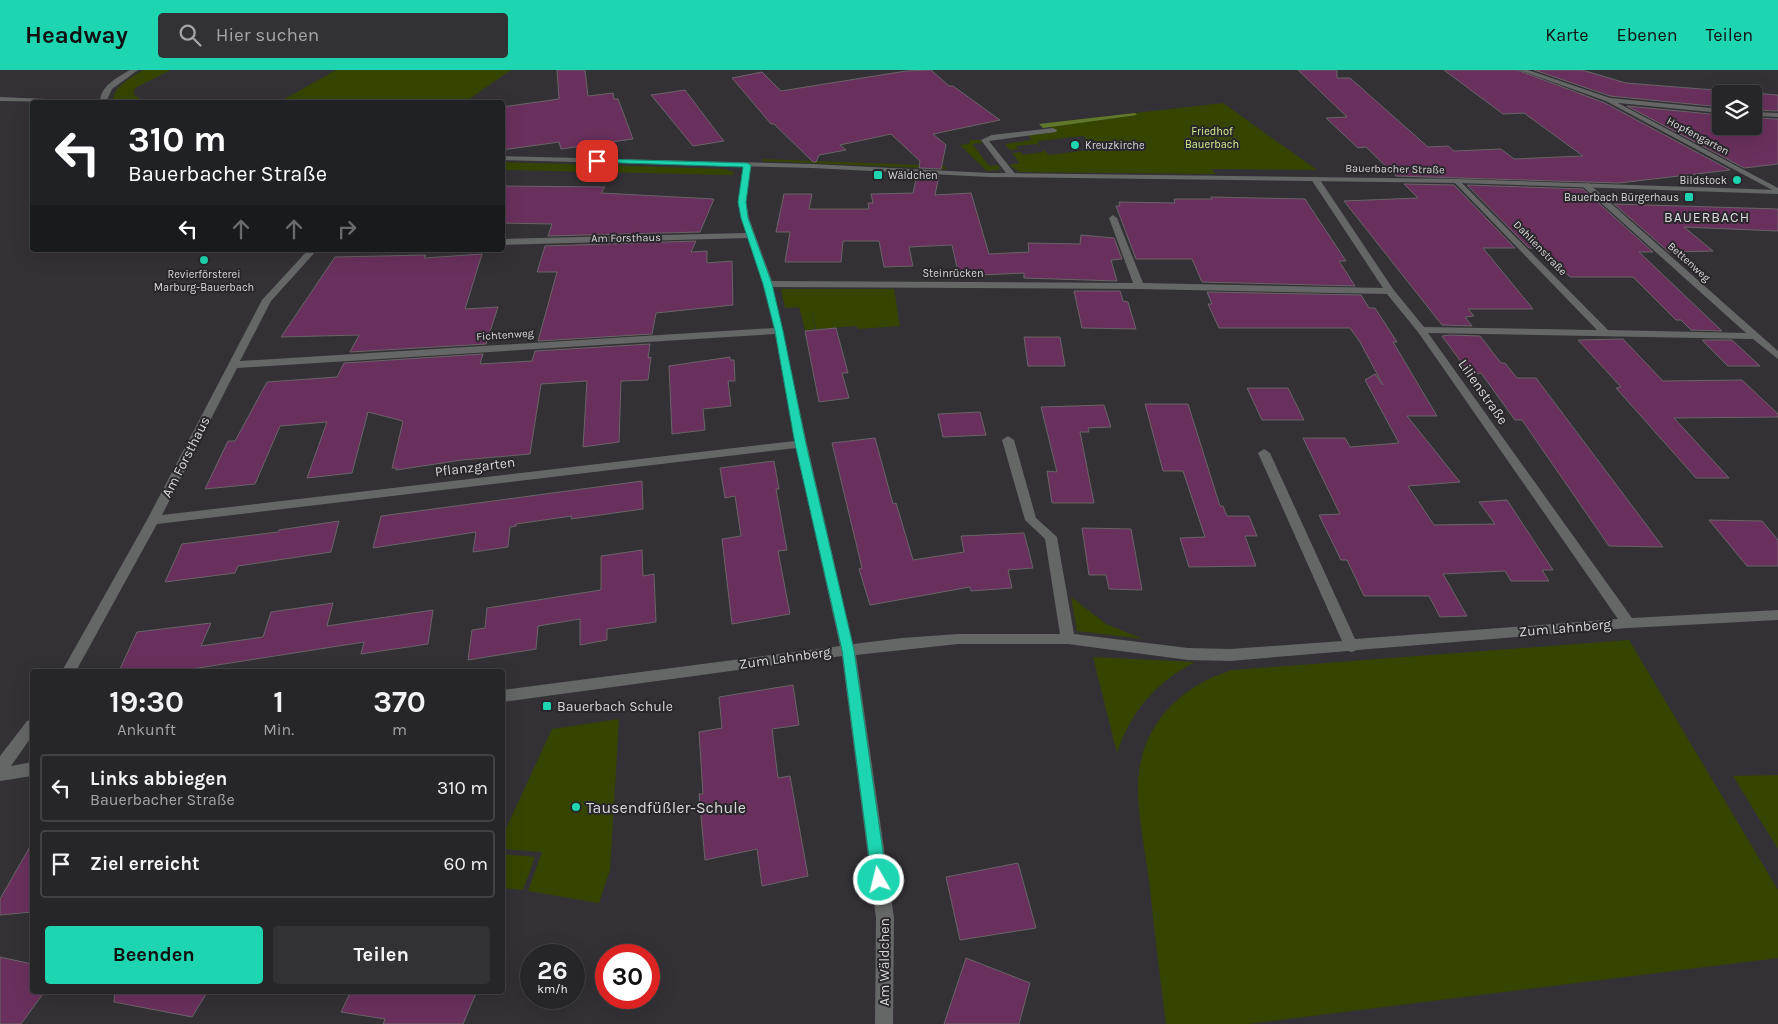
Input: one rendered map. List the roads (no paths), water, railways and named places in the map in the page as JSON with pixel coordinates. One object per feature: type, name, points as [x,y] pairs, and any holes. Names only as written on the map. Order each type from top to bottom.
[{"type":"street","points":[[104,100],[108,90],[135,70]]},
{"type":"street","name":"Hopfengarten","points":[[1522,70],[1608,100],[1778,192]]},
{"type":"street","points":[[0,99],[30,100]]},
{"type":"street","name":"Hopfengarten","points":[[1608,100],[1712,110]]},
{"type":"street","points":[[1762,114],[1778,115]]},
{"type":"street","points":[[1012,175],[986,142],[986,139],[1053,130]]},
{"type":"street","points":[[505,158],[748,165]]},
{"type":"street","name":"Bauerbacher Straße","points":[[748,165],[788,171],[864,169],[1012,175],[1458,181],[1778,192]]},
{"type":"street","name":"Am Wäldchen","points":[[748,165],[742,202],[750,235],[768,284],[779,331],[800,444],[848,650],[884,918],[884,1024]]},
{"type":"street","name":"Lilienstraße","points":[[1315,179],[1390,291],[1421,330],[1628,623]]},
{"type":"street","name":"Dahlienstraße","points":[[1458,181],[1605,333]]},
{"type":"street","name":"Bettenweg","points":[[1585,185],[1778,356]]},
{"type":"street","points":[[1113,218],[1139,286]]},
{"type":"street","name":"Am Forsthaus","points":[[505,242],[750,235]]},
{"type":"street","name":"Am Forsthaus","points":[[70,669],[153,520],[267,300],[312,252]]},
{"type":"street","name":"Steinrücken","points":[[768,284],[1139,286],[1390,291]]},
{"type":"street","points":[[1421,330],[1755,336]]},
{"type":"street","name":"Fichtenweg","points":[[232,365],[779,331]]},
{"type":"street","points":[[1008,440],[1031,520],[1051,537],[1068,639]]},
{"type":"street","name":"Pflanzgarten","points":[[153,520],[800,444]]},
{"type":"street","points":[[1264,453],[1352,647]]},
{"type":"street","name":"Zum Lahnberg","points":[[505,696],[848,650],[958,639],[1068,639],[1208,655],[1352,647],[1628,623],[1778,614]]},
{"type":"street","points":[[0,768],[30,728]]},
{"type":"street","points":[[0,774],[30,769]]},
{"type":"place","name":"Kreuzkirche","points":[[1075,145]]},
{"type":"place","name":"Wäldchen","points":[[878,175]]},
{"type":"place","name":"Bildstock","points":[[1737,180]]},
{"type":"place","name":"Bauerbach Bürgerhaus","points":[[1689,197]]},
{"type":"place","name":"Revierförsterei Marburg-Bauerbach","points":[[204,260]]},
{"type":"place","name":"Bauerbach Schule","points":[[547,706]]},
{"type":"place","name":"Tausendfüßler-Schule","points":[[576,807]]},
{"type":"district","name":"BAUERBACH","points":[[1707,217]]},
{"type":"park label","name":"Friedhof Bauerbach","points":[[1212,137]]}]
